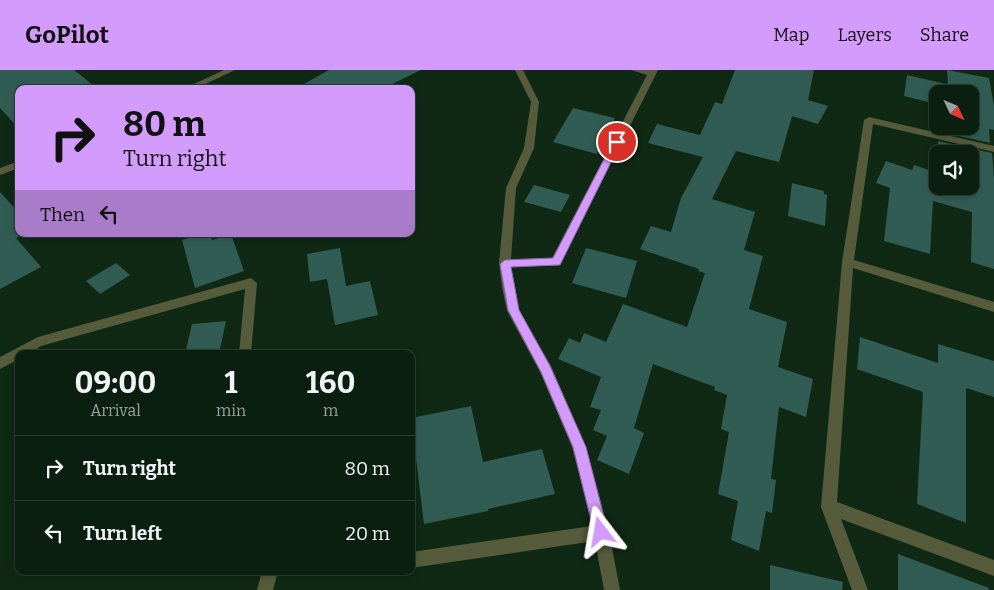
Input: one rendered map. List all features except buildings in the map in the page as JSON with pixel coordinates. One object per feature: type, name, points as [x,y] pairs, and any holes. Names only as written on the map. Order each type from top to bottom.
[{"type":"street","points":[[196,85],[231,70]]},
{"type":"street","points":[[519,70],[535,102],[529,148],[511,188],[505,264],[513,310],[546,370],[579,447],[601,532],[612,590]]},
{"type":"street","points":[[505,264],[556,262],[653,72],[635,70]]},
{"type":"street","points":[[860,590],[829,507],[848,262],[869,120],[994,149]]},
{"type":"street","points":[[0,172],[15,166]]},
{"type":"street","points":[[848,262],[994,307]]},
{"type":"street","points":[[24,350],[38,342],[251,283],[245,350]]},
{"type":"street","points":[[0,363],[15,355]]},
{"type":"street","points":[[829,507],[994,568]]},
{"type":"street","points":[[415,559],[601,532]]},
{"type":"street","points":[[265,590],[269,575]]},
{"type":"route","points":[[601,532],[579,447],[546,370],[513,310],[505,264],[556,262],[617,142]]}]
